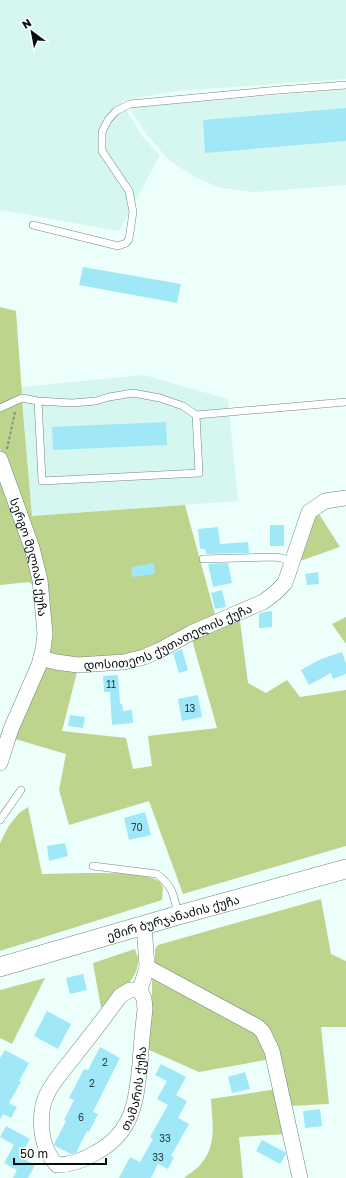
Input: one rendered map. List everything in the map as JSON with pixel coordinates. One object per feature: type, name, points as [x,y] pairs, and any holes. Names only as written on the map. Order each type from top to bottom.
[{"type":"street","name":"სერგო მელიას ქუჩა","points":[[2,464],[32,548],[40,580],[45,634],[41,658]]},
{"type":"street","name":"დოსითეოს ქუთათელის ქუჩა","points":[[41,658],[78,665],[124,662],[144,657],[191,633],[263,602],[285,583],[310,512],[325,501],[346,498]]},
{"type":"street","points":[[0,764],[11,729],[41,658]]},
{"type":"street","name":"ემირ ბურჯანაძის ქუჩა","points":[[0,967],[179,915],[346,869]]},
{"type":"street","points":[[140,990],[147,967],[144,925]]},
{"type":"street","points":[[147,967],[258,1027],[263,1032],[272,1051],[300,1178]]},
{"type":"street","name":"თამარის ქუჩა","points":[[130,990],[140,990],[144,999],[145,1009],[137,1094],[131,1114],[121,1133],[109,1146],[90,1157],[68,1165],[55,1172],[52,1160],[45,1147],[41,1127],[43,1105],[52,1086],[120,996],[130,990]]},
{"type":"lane","points":[[33,225],[118,246],[126,243],[129,239],[133,212],[129,191],[102,151],[102,132],[108,120],[116,111],[130,104],[346,85]]},
{"type":"lane","points":[[0,408],[22,398],[38,401],[72,403],[133,393],[160,398],[183,406],[196,415],[346,402]]},
{"type":"lane","points":[[38,401],[42,482],[199,473],[196,415]]},
{"type":"lane","points":[[203,558],[273,557],[282,558],[292,563]]},
{"type":"lane","points":[[0,820],[21,790]]},
{"type":"lane","points":[[93,866],[157,874],[166,881],[172,889],[179,915]]},
{"type":"path","points":[[2,464],[18,399]]},
{"type":"shaded area","points":[[0,0],[346,0],[346,79],[177,91],[121,101],[142,136],[160,155],[119,231],[0,210]]},
{"type":"shaded area","points":[[346,89],[346,185],[254,192],[221,188],[197,178],[171,162],[146,134],[130,109],[146,106]]},
{"type":"shaded area","points":[[144,375],[228,399],[238,501],[32,516],[21,387]]},
{"type":"green space","points":[[0,307],[16,311],[22,394],[0,405]]},
{"type":"green space","points":[[22,401],[32,516],[185,505],[216,618],[148,652],[119,657],[65,658],[54,656],[48,649],[12,479],[0,449],[0,412],[10,405]]},
{"type":"green space","points":[[0,475],[18,518],[37,589],[29,582],[0,585]]},
{"type":"green space","points":[[319,514],[340,547],[297,562],[310,523]]},
{"type":"green space","points":[[346,617],[346,644],[332,624]]},
{"type":"green space","points":[[240,621],[248,683],[266,693],[287,680],[300,697],[346,690],[346,846],[183,894],[149,801],[69,825],[59,790],[66,754],[15,739],[20,722],[41,672],[48,667],[77,672],[62,731],[126,738],[133,769],[152,766],[148,736],[217,728],[192,640]]},
{"type":"green space","points":[[28,807],[42,874],[104,873],[138,875],[152,878],[160,882],[163,887],[162,900],[0,951],[0,843],[8,827],[19,813]]},
{"type":"green space","points":[[321,899],[331,954],[346,961],[346,1027],[321,1027],[329,1104],[290,1106],[275,1043],[155,964],[155,949],[158,945]]},
{"type":"green space","points":[[135,949],[138,960],[137,969],[134,976],[119,993],[101,1008],[93,963]]},
{"type":"green space","points":[[155,977],[260,1032],[271,1059],[199,1072],[147,1049],[152,980]]},
{"type":"green space","points":[[45,978],[12,1044],[0,1038],[0,990]]},
{"type":"green space","points":[[277,1089],[288,1134],[239,1137],[243,1178],[184,1178],[201,1164],[210,1147],[213,1131],[211,1099]]},
{"type":"building","points":[[346,108],[346,141],[205,153],[203,120]]},
{"type":"building","points":[[83,267],[181,284],[177,303],[79,285]]},
{"type":"building","points":[[166,422],[167,445],[53,450],[52,427]]},
{"type":"building","points":[[270,525],[284,525],[284,546],[270,546]]},
{"type":"building","points":[[218,527],[220,544],[248,542],[249,553],[206,554],[205,549],[200,549],[198,529]]},
{"type":"building","points":[[154,563],[155,574],[132,577],[131,567]]},
{"type":"building","points":[[228,563],[232,583],[213,587],[208,564]]},
{"type":"building","points":[[318,572],[319,584],[307,585],[305,574]]},
{"type":"building","points":[[222,590],[226,607],[215,609],[211,593]]},
{"type":"building","points":[[272,611],[272,627],[259,628],[259,614]]},
{"type":"building","points":[[182,649],[188,670],[179,673],[173,653]]},
{"type":"building","points":[[342,652],[346,664],[346,674],[333,679],[331,673],[309,685],[301,670],[321,659]]},
{"type":"building","points":[[118,675],[120,704],[122,704],[123,711],[132,710],[133,723],[112,725],[110,692],[104,692],[103,676]]},
{"type":"building","points":[[198,695],[202,717],[182,721],[178,699]]},
{"type":"building","points":[[70,715],[85,717],[83,728],[68,726]]},
{"type":"building","points":[[145,812],[151,835],[129,840],[124,818]]},
{"type":"building","points":[[65,843],[68,856],[49,861],[47,846]]},
{"type":"building","points":[[83,974],[87,990],[70,994],[66,978]]},
{"type":"building","points":[[47,1011],[71,1024],[58,1049],[34,1036]]},
{"type":"building","points":[[100,1047],[120,1058],[93,1112],[98,1114],[89,1132],[87,1131],[76,1153],[71,1154],[55,1146],[54,1144],[66,1121],[64,1120],[74,1100],[69,1098],[84,1069],[88,1070]]},
{"type":"building","points":[[5,1050],[29,1063],[19,1081],[21,1082],[9,1103],[17,1107],[11,1118],[3,1114],[0,1120],[0,1058]]},
{"type":"building","points":[[161,1064],[186,1077],[176,1095],[187,1101],[178,1118],[189,1124],[171,1156],[174,1157],[168,1169],[158,1164],[151,1178],[119,1178],[130,1157],[140,1162],[153,1139],[150,1137],[168,1105],[157,1099],[167,1081],[155,1075]]},
{"type":"building","points":[[245,1072],[250,1089],[232,1093],[228,1077]]},
{"type":"building","points":[[320,1109],[322,1126],[305,1128],[303,1111]]},
{"type":"building","points":[[6,1126],[30,1139],[20,1157],[35,1165],[28,1178],[13,1178],[17,1170],[4,1163],[14,1145],[0,1137]]},
{"type":"building","points":[[262,1140],[285,1152],[286,1154],[280,1164],[256,1151]]}]
